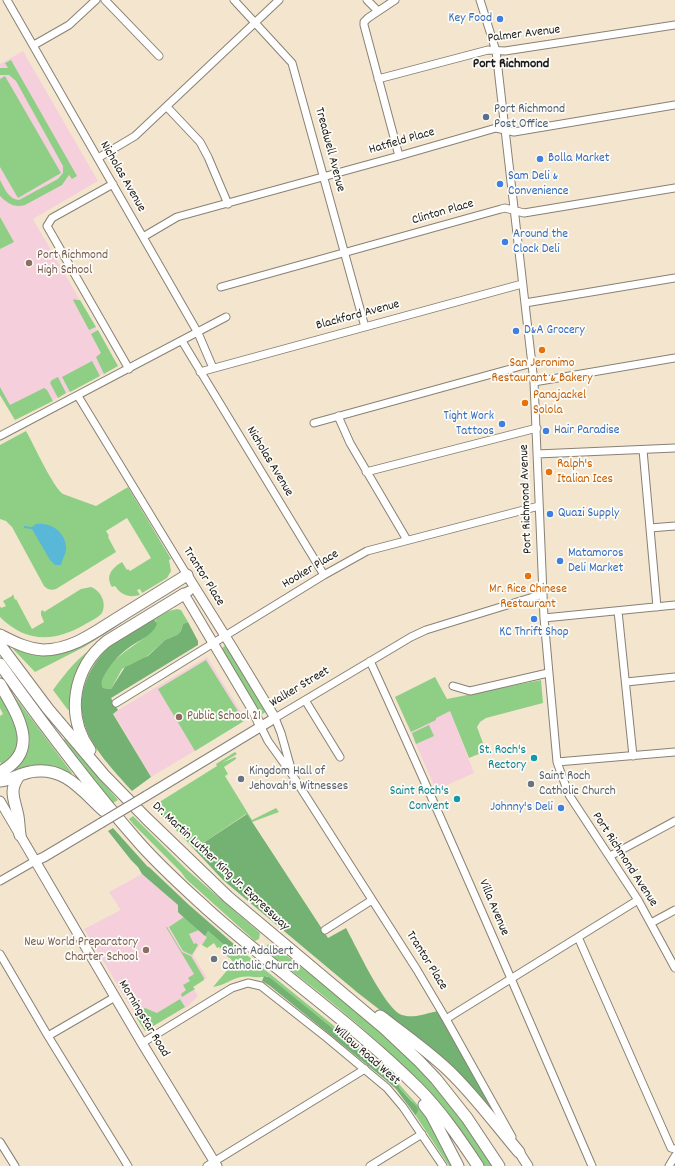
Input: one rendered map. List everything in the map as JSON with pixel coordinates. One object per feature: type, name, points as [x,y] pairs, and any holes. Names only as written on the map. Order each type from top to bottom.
[{"type":"highway","points":[[0,635],[18,644],[38,649],[66,646],[86,638],[187,575]]},
{"type":"highway","points":[[104,775],[97,760],[82,737],[77,724],[75,703],[77,686],[81,675],[93,655],[107,641],[184,594]]},
{"type":"highway","name":"Dr. Martin Luther King Jr. Expressway","points":[[0,645],[48,709],[104,775],[213,883],[384,1028],[436,1079],[467,1118],[499,1166]]},
{"type":"highway","points":[[0,664],[69,758],[136,839]]},
{"type":"highway","points":[[0,684],[23,729],[24,741],[22,749],[14,761],[0,772]]},
{"type":"highway","points":[[0,767],[14,761]]},
{"type":"highway","points":[[0,781],[28,772],[38,771],[53,773],[66,778],[86,792],[102,809],[136,839],[188,892],[226,926],[347,1024],[420,1089],[454,1132],[478,1166]]},
{"type":"highway","points":[[19,776],[15,782],[13,791],[20,835]]},
{"type":"highway","points":[[315,969],[354,996],[438,1061],[475,1099],[519,1152]]},
{"type":"highway","points":[[392,1063],[431,1114],[458,1166]]},
{"type":"main road","name":"Trantor Place","points":[[187,575],[275,718]]},
{"type":"main road","points":[[184,594],[194,588]]},
{"type":"main road","name":"Trantor Place","points":[[184,594],[254,712],[261,727]]},
{"type":"main road","name":"Walker Street","points":[[35,861],[275,718]]},
{"type":"main road","name":"Morningstar Road","points":[[0,801],[213,1164]]},
{"type":"main road","name":"Trantor Place","points":[[519,1152],[528,1166]]},
{"type":"street","name":"Nicholas Avenue","points":[[7,0],[198,333],[213,368]]},
{"type":"street","points":[[34,45],[69,25],[96,0]]},
{"type":"street","points":[[105,0],[159,56]]},
{"type":"street","name":"Treadwell Avenue","points":[[234,0],[292,63],[365,327]]},
{"type":"street","points":[[98,158],[135,136],[279,0]]},
{"type":"street","points":[[367,0],[378,11]]},
{"type":"street","points":[[395,0],[368,18],[364,22],[364,25],[399,156]]},
{"type":"street","name":"Port Richmond Avenue","points":[[480,0],[496,51],[534,382],[544,618],[557,762],[569,795],[638,900],[675,968]]},
{"type":"street","name":"Palmer Avenue","points":[[378,79],[488,50],[505,51],[675,25]]},
{"type":"street","name":"Hatfield Place","points":[[143,237],[178,217],[496,128],[514,132],[675,105]]},
{"type":"street","points":[[166,106],[200,142],[228,204]]},
{"type":"street","points":[[113,184],[52,218],[47,224],[129,369]]},
{"type":"street","name":"Clinton Place","points":[[221,287],[505,208],[524,213],[675,188]]},
{"type":"street","points":[[525,304],[675,278]]},
{"type":"street","name":"Blackford Avenue","points":[[200,372],[522,284]]},
{"type":"street","points":[[0,436],[226,317]]},
{"type":"street","name":"Nicholas Avenue","points":[[182,341],[324,575]]},
{"type":"street","points":[[534,382],[675,358]]},
{"type":"street","points":[[314,423],[532,363]]},
{"type":"street","name":"Trantor Place","points":[[78,396],[187,575]]},
{"type":"street","points":[[338,416],[350,443],[366,472],[407,540]]},
{"type":"street","points":[[366,472],[537,428]]},
{"type":"street","points":[[537,454],[675,448]]},
{"type":"street","points":[[643,450],[657,607]]},
{"type":"street","name":"Hooker Place","points":[[116,703],[324,575],[367,551],[539,506]]},
{"type":"street","points":[[650,528],[675,526]]},
{"type":"street","name":"Walker Street","points":[[275,718],[411,637],[426,630],[543,594]]},
{"type":"street","points":[[544,618],[675,605]]},
{"type":"street","points":[[618,611],[633,756]]},
{"type":"street","name":"Villa Avenue","points":[[370,661],[461,862],[510,979],[592,1166]]},
{"type":"street","points":[[453,686],[470,691],[548,674]]},
{"type":"street","points":[[626,682],[675,677]]},
{"type":"street","points":[[305,700],[340,757]]},
{"type":"street","name":"Trantor Place","points":[[275,718],[281,733],[293,776]]},
{"type":"street","name":"Trantor Place","points":[[261,727],[268,741],[293,776],[446,1019],[519,1152]]},
{"type":"street","points":[[557,762],[675,752]]},
{"type":"street","points":[[610,856],[675,821]]},
{"type":"street","name":"Walker Street","points":[[0,881],[35,861]]},
{"type":"street","points":[[325,930],[372,900]]},
{"type":"street","points":[[446,1019],[638,900]]},
{"type":"street","points":[[651,923],[675,910]]},
{"type":"street","points":[[578,937],[672,1148],[675,1149]]},
{"type":"street","points":[[0,954],[48,1036],[128,1166]]},
{"type":"street","name":"Willow Road West","points":[[142,1043],[232,988],[243,984],[253,984],[266,989],[378,1080],[395,1097],[443,1166]]},
{"type":"street","points":[[48,1036],[115,997]]},
{"type":"street","points":[[213,1164],[365,1069]]},
{"type":"street","points":[[370,1166],[422,1134]]},
{"type":"street","points":[[0,1142],[15,1166]]},
{"type":"street","points":[[669,1166],[675,1156]]},
{"type":"shaded area","name":"Port Richmond High School","points":[[23,51],[98,181],[33,219],[118,366],[15,420],[0,395],[0,64]]},
{"type":"shaded area","name":"Public School 21","points":[[207,657],[246,720],[151,777],[113,713]]},
{"type":"shaded area","points":[[435,677],[474,773],[436,790],[395,697]]},
{"type":"shaded area","name":"New World Preparatory Charter School","points":[[142,874],[208,931],[207,937],[202,945],[200,944],[193,955],[207,978],[193,987],[198,996],[188,1006],[145,1031],[84,929],[119,911],[120,909],[109,892]]},
{"type":"green space","points":[[11,60],[77,176],[72,179],[69,175],[62,185],[21,206],[11,204],[0,196],[0,180],[9,196],[19,200],[58,179],[63,173],[63,166],[16,81],[9,75],[0,75],[0,68],[8,68],[5,63]]},
{"type":"green space","points":[[5,76],[61,173],[18,198],[0,167],[0,79]]},
{"type":"green space","points":[[0,217],[14,242],[0,249]]},
{"type":"green space","points":[[73,300],[80,300],[96,327],[89,330]]},
{"type":"green space","points":[[98,330],[118,366],[104,374],[96,357],[101,353],[91,334]]},
{"type":"green space","points":[[92,361],[100,376],[70,392],[62,377]]},
{"type":"green space","points":[[58,377],[66,393],[58,398],[50,383]]},
{"type":"green space","points":[[0,387],[10,405],[44,388],[47,390],[53,401],[15,420],[0,395]]},
{"type":"green space","points":[[26,431],[54,484],[63,494],[96,506],[128,487],[171,559],[169,560],[171,571],[167,578],[142,593],[140,589],[137,590],[140,595],[136,596],[126,595],[120,592],[115,586],[112,587],[109,576],[118,564],[122,562],[127,570],[128,569],[130,571],[151,558],[127,518],[106,531],[116,552],[56,589],[52,590],[44,586],[12,527],[6,521],[0,519],[0,445]]},
{"type":"green space","points":[[91,587],[98,591],[102,598],[104,605],[102,613],[84,625],[62,635],[40,637],[30,635],[20,632],[10,626],[0,617],[0,606],[1,608],[6,606],[3,601],[13,594],[32,629],[44,622],[41,611],[43,610],[44,612],[81,589]]},
{"type":"green space","points":[[177,609],[181,610],[188,622],[183,624],[181,631],[177,635],[165,640],[144,659],[122,669],[111,689],[103,688],[101,681],[103,674],[109,666],[117,658],[149,634],[156,621],[154,619],[169,611]]},
{"type":"green space","points":[[154,619],[157,624],[153,631],[116,658],[110,666],[102,679],[103,688],[111,689],[125,667],[148,656],[165,640],[177,635],[181,631],[183,624],[188,622],[198,641],[198,645],[111,698],[118,710],[113,714],[151,777],[132,791],[99,753],[91,739],[85,725],[82,710],[83,694],[90,672],[104,652],[122,638]]},
{"type":"green space","points":[[121,622],[122,623],[84,647],[35,672],[13,649],[14,647],[63,652],[81,646]]},
{"type":"green space","points":[[98,644],[71,709],[68,710],[53,690],[73,665],[84,654]]},
{"type":"green space","points":[[226,645],[267,711],[261,715],[221,649]]},
{"type":"green space","points":[[206,660],[244,721],[195,751],[158,689]]},
{"type":"green space","points":[[435,677],[447,699],[541,680],[543,703],[486,718],[480,722],[477,727],[486,751],[469,758],[450,711],[436,718],[436,720],[411,732],[395,697]]},
{"type":"green space","points":[[0,693],[17,728],[18,739],[13,754],[9,759],[0,765],[0,716],[3,714],[0,708]]},
{"type":"green space","points":[[12,693],[72,773],[70,775],[25,771],[0,775],[19,764],[26,756],[29,747],[28,729],[10,694]]},
{"type":"green space","points":[[429,725],[434,736],[416,744],[412,733]]},
{"type":"green space","points":[[65,739],[118,800],[113,803],[63,740]]},
{"type":"green space","points":[[235,752],[237,754],[222,763],[235,757],[236,758],[224,767],[228,774],[225,776],[252,820],[276,808],[279,812],[252,822],[246,814],[194,849],[153,806],[217,766],[216,764]]},
{"type":"green space","points":[[247,814],[328,938],[346,928],[379,990],[395,1010],[402,1015],[407,1016],[438,1011],[470,1066],[491,1109],[467,1083],[433,1051],[358,993],[223,880],[194,849]]},
{"type":"green space","points":[[133,816],[186,869],[260,933],[259,939],[255,941],[186,879],[181,872],[134,825],[129,819]]},
{"type":"green space","points":[[113,828],[148,867],[243,952],[238,957],[208,931],[205,936],[180,914],[178,912],[178,905],[142,874],[138,867],[108,831]]},
{"type":"green space","points":[[184,917],[199,930],[189,934],[194,944],[196,943],[198,945],[192,955],[183,951],[169,927]]},
{"type":"green space","points":[[166,927],[182,952],[191,956],[204,978],[204,980],[193,987],[195,989],[182,997],[181,994],[186,990],[183,985],[190,981],[188,978],[194,974]]},
{"type":"green space","points":[[208,931],[238,957],[243,952],[370,1056],[362,1052],[267,976],[241,977],[213,987],[235,961],[233,962],[219,947],[217,948],[214,943],[207,948],[202,945],[207,937],[205,936]]},
{"type":"green space","points":[[271,943],[350,1006],[406,1056],[451,1107],[469,1130],[493,1166],[483,1166],[445,1113],[446,1111],[444,1108],[435,1101],[405,1068],[367,1032],[265,950],[267,945]]},
{"type":"green space","points":[[264,976],[269,977],[362,1052],[370,1056],[398,1083],[400,1089],[417,1107],[418,1110],[416,1116],[396,1089],[262,981]]},
{"type":"green space","points":[[180,999],[185,1007],[145,1031],[134,1014],[145,1008],[157,1013]]},
{"type":"green space","points":[[398,1083],[424,1112],[455,1166],[449,1166],[416,1116],[417,1114],[412,1101],[400,1089]]},
{"type":"water","points":[[36,524],[46,524],[51,526],[63,536],[66,549],[61,565],[55,565],[50,560],[32,529],[24,528],[24,526],[32,527]]},
{"type":"place","name":"Key Food","points":[[500,19]]},
{"type":"place","name":"Port Richmond Post Office","points":[[486,117]]},
{"type":"place","name":"Bolla Market","points":[[540,159]]},
{"type":"place","name":"Sam Deli & Convenience","points":[[500,184]]},
{"type":"place","name":"Around the Clock Deli","points":[[505,242]]},
{"type":"place","name":"Port Richmond High School","points":[[29,263]]},
{"type":"place","name":"D&A Grocery","points":[[516,331]]},
{"type":"place","name":"San Jeronimo Restaurant & Bakery","points":[[542,350]]},
{"type":"place","name":"Panajackel Solola","points":[[525,403]]},
{"type":"place","name":"Tight Work Tattoos","points":[[502,424]]},
{"type":"place","name":"Hair Paradise","points":[[546,431]]},
{"type":"place","name":"Ralph's Italian Ices","points":[[549,472]]},
{"type":"place","name":"Quazi Supply","points":[[550,514]]},
{"type":"place","name":"Matamoros Deli Market","points":[[560,561]]},
{"type":"place","name":"Mr. Rice Chinese Restaurant","points":[[528,576]]},
{"type":"place","name":"KC Thrift Shop","points":[[534,619]]},
{"type":"place","name":"Public School 21","points":[[179,717]]},
{"type":"place","name":"St. Roch's Rectory","points":[[534,758]]},
{"type":"place","name":"Kingdom Hall of Jehovah's Witnesses","points":[[241,779]]},
{"type":"place","name":"Saint Roch Catholic Church","points":[[531,784]]},
{"type":"place","name":"Saint Roch's Convent","points":[[457,799]]},
{"type":"place","name":"Johnny's Deli","points":[[561,808]]},
{"type":"place","name":"New World Preparatory Charter School","points":[[146,950]]},
{"type":"place","name":"Saint Adalbert Catholic Church","points":[[214,959]]},
{"type":"district","name":"Port Richmond","points":[[511,65]]}]
